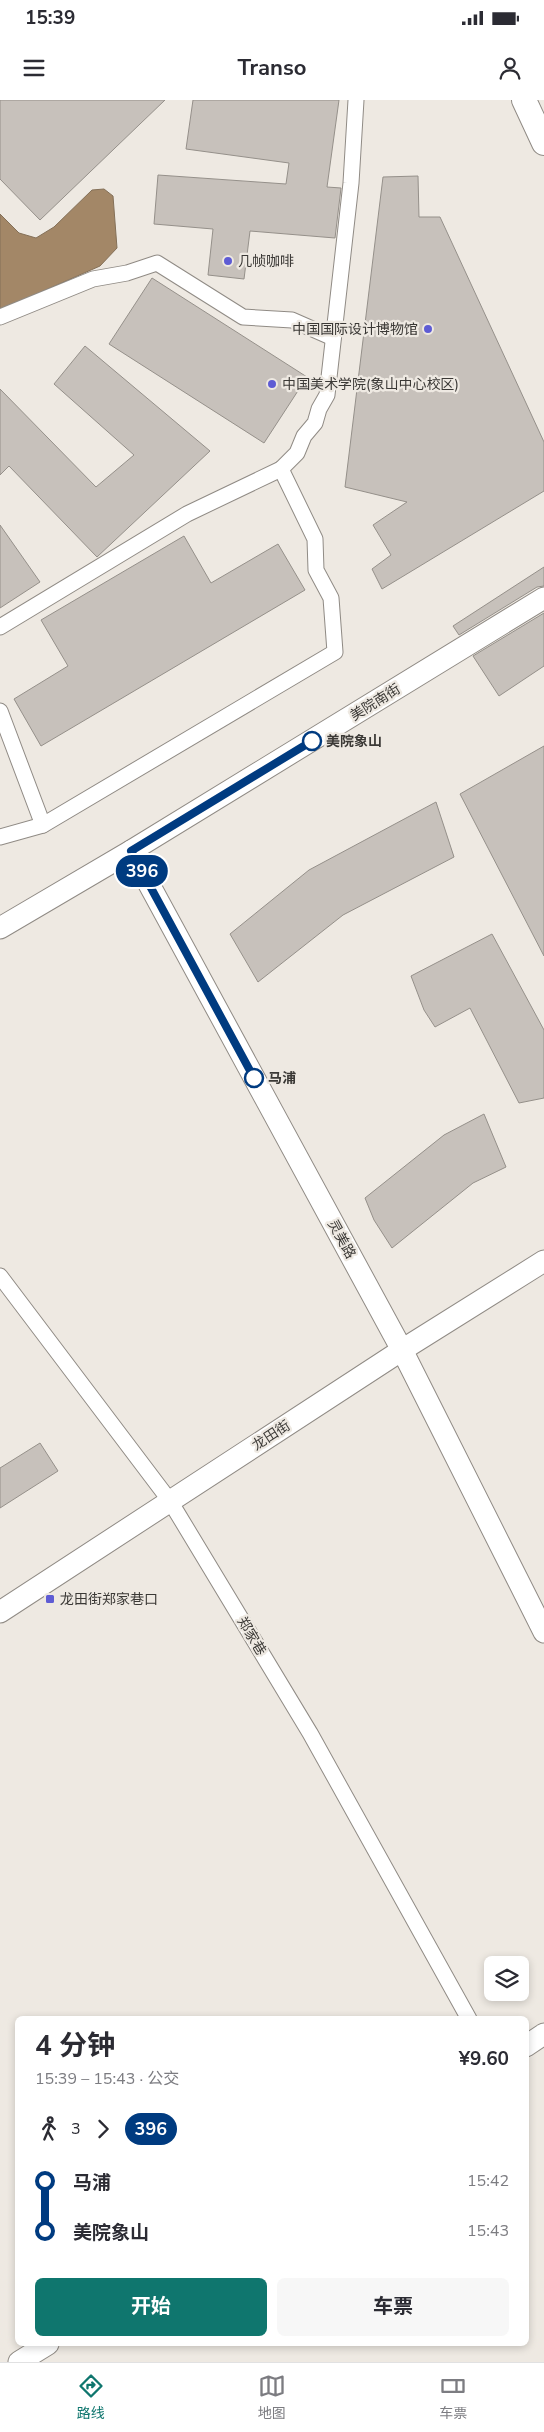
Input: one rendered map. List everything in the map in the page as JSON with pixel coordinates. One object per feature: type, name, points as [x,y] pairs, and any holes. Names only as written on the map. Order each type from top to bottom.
[{"type":"main road","points":[[524,100],[544,143]]},
{"type":"street","points":[[0,627],[187,514],[281,469],[297,453],[304,436],[316,423],[319,409],[327,395],[351,183],[356,100]]},
{"type":"street","points":[[0,316],[93,279],[127,274],[157,263],[243,317],[292,320],[333,338]]},
{"type":"street","points":[[0,837],[43,825],[335,652],[331,598],[316,570],[315,539],[281,469]]},
{"type":"street","name":"美院南街","points":[[0,928],[131,851],[544,598]]},
{"type":"street","points":[[0,711],[43,825]]},
{"type":"street","name":"灵美路","points":[[131,851],[402,1350],[544,1632]]},
{"type":"street","name":"龙田街","points":[[0,1612],[402,1350],[544,1261]]},
{"type":"street","name":"郑家巷","points":[[0,1276],[170,1501],[310,1733],[467,2016]]},
{"type":"street","points":[[529,2044],[544,2034]]},
{"type":"street","points":[[19,2362],[45,2346]]},
{"type":"shaded area","points":[[104,189],[113,196],[117,248],[100,266],[0,310],[0,214],[19,233],[36,238],[54,227],[92,190]]},
{"type":"building","points":[[0,100],[165,100],[40,220],[0,179]]},
{"type":"building","points":[[193,100],[339,100],[327,187],[341,188],[335,238],[250,231],[244,279],[208,275],[213,229],[154,224],[158,175],[286,184],[289,163],[186,149]]},
{"type":"building","name":"中国国际设计博物馆","points":[[418,176],[419,217],[440,217],[544,442],[544,491],[382,589],[372,569],[391,555],[373,525],[407,502],[345,487],[383,177]]},
{"type":"building","points":[[152,278],[307,377],[264,443],[109,344]]},
{"type":"building","points":[[85,346],[210,451],[97,557],[9,466],[0,475],[0,389],[96,487],[134,455],[54,384]]},
{"type":"building","points":[[0,525],[40,582],[0,608]]},
{"type":"building","points":[[184,536],[211,583],[278,544],[305,590],[41,746],[14,699],[68,666],[41,620]]},
{"type":"building","points":[[544,567],[544,586],[537,587],[459,635],[453,626]]},
{"type":"building","points":[[544,613],[544,666],[499,696],[473,656]]},
{"type":"building","points":[[544,746],[544,956],[460,794]]},
{"type":"building","points":[[436,802],[454,857],[343,915],[258,982],[230,934],[309,870]]},
{"type":"building","points":[[492,934],[544,1030],[544,1098],[519,1103],[470,1008],[435,1027],[424,1010],[411,976]]},
{"type":"building","points":[[484,1114],[506,1167],[473,1183],[392,1248],[374,1220],[365,1198],[444,1135]]},
{"type":"building","points":[[40,1443],[58,1471],[0,1508],[0,1468]]},
{"type":"bus line","name":"396","points":[[254,1078],[131,851],[312,741]]},
{"type":"place","name":"几帧咖啡","points":[[228,261]]},
{"type":"place","name":"中国国际设计博物馆","points":[[428,329]]},
{"type":"place","name":"中国美术学院(象山中心校区)","points":[[272,384]]},
{"type":"place","name":"美院象山","points":[[312,741]]},
{"type":"place","name":"马浦","points":[[254,1078]]},
{"type":"place","name":"龙田街郑家巷口","points":[[50,1599]]}]
